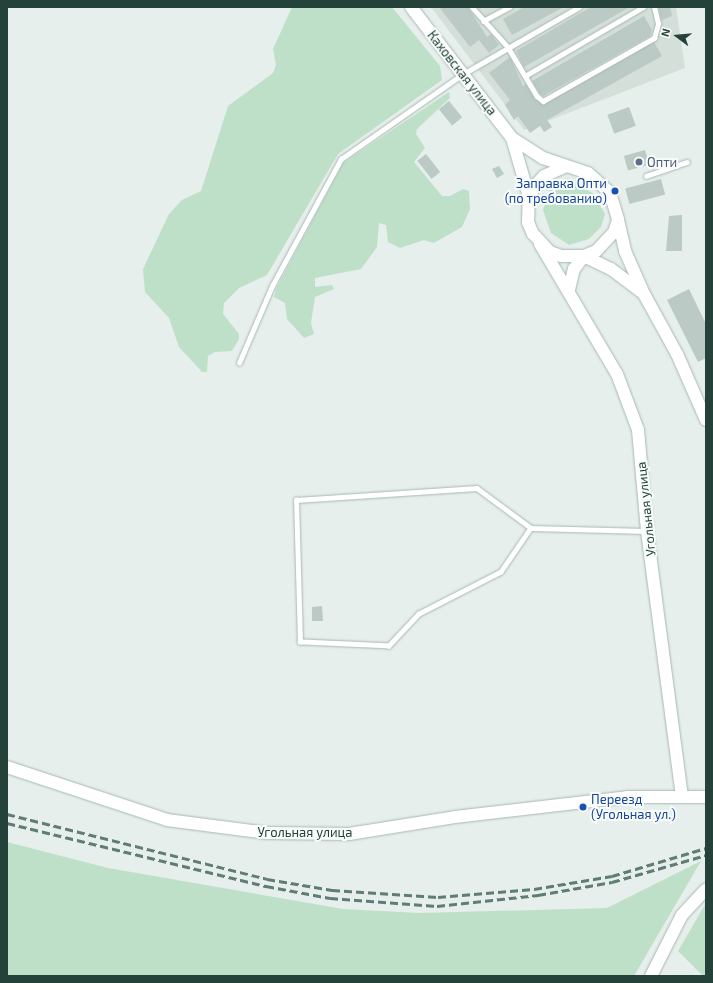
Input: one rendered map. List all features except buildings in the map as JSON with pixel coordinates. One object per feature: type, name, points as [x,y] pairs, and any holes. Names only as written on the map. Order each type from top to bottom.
[{"type":"main road","name":"Каховская улица","points":[[411,7],[512,138]]},
{"type":"main road","points":[[512,138],[544,158],[588,173],[605,186],[618,220],[625,251],[644,294],[677,354],[706,420]]},
{"type":"main road","points":[[512,138],[529,197],[528,222],[540,244],[561,256],[584,256],[611,269],[644,294]]},
{"type":"main road","points":[[529,197],[544,176],[566,166]]},
{"type":"main road","points":[[569,290],[574,269],[584,256],[606,243],[618,220]]},
{"type":"main road","name":"Угольная улица","points":[[540,244],[569,290],[617,374],[638,430],[646,532],[682,796]]},
{"type":"main road","name":"Угольная улица","points":[[7,767],[167,820],[267,833],[349,834],[455,817],[627,797],[706,797]]},
{"type":"main road","points":[[651,976],[682,915],[706,889]]},
{"type":"lane","points":[[472,7],[508,47],[538,99],[546,100],[654,38],[658,24],[654,7]]},
{"type":"lane","points":[[483,21],[509,7]]},
{"type":"lane","points":[[239,363],[279,272],[341,159],[462,74],[579,7]]},
{"type":"lane","points":[[525,76],[643,7]]},
{"type":"lane","points":[[646,176],[686,162]]},
{"type":"lane","points":[[531,528],[501,572],[419,614],[389,646],[300,642],[296,500],[477,488],[531,528],[646,532]]},
{"type":"shaded area","points":[[431,7],[676,7],[685,68],[524,130]]},
{"type":"green space","points":[[292,7],[392,7],[440,66],[442,80],[338,154],[267,275],[239,288],[224,303],[223,314],[239,334],[239,339],[232,351],[215,352],[208,356],[207,372],[202,372],[179,347],[169,318],[145,292],[143,269],[169,214],[182,200],[201,191],[228,106],[273,73],[276,65],[273,49]]},
{"type":"green space","points":[[449,92],[450,98],[417,129],[416,134],[425,148],[414,162],[442,196],[450,196],[463,189],[469,191],[470,209],[462,227],[434,243],[424,240],[400,248],[388,242],[386,225],[379,223],[377,247],[361,269],[315,278],[315,287],[332,285],[334,289],[315,297],[311,323],[314,334],[304,338],[287,319],[285,303],[274,297],[276,289],[343,163]]},
{"type":"green space","points":[[568,178],[594,194],[605,214],[601,227],[589,239],[569,245],[551,233],[543,210],[552,182]]},
{"type":"green space","points":[[7,842],[108,868],[343,909],[419,913],[607,908],[701,861],[634,976],[7,976]]},
{"type":"green space","points":[[706,903],[706,976],[703,976],[678,951]]},
{"type":"railway","points":[[7,814],[267,879],[332,890],[438,897],[534,889],[612,876],[706,848]]},
{"type":"railway","points":[[7,823],[266,886],[330,898],[437,906],[538,895],[612,882],[706,855]]},
{"type":"place","name":"Опти","points":[[639,162]]},
{"type":"place","name":"Заправка Опти (по требованию)","points":[[615,191]]},
{"type":"place","name":"Переезд (Угольная ул.)","points":[[583,807]]}]
